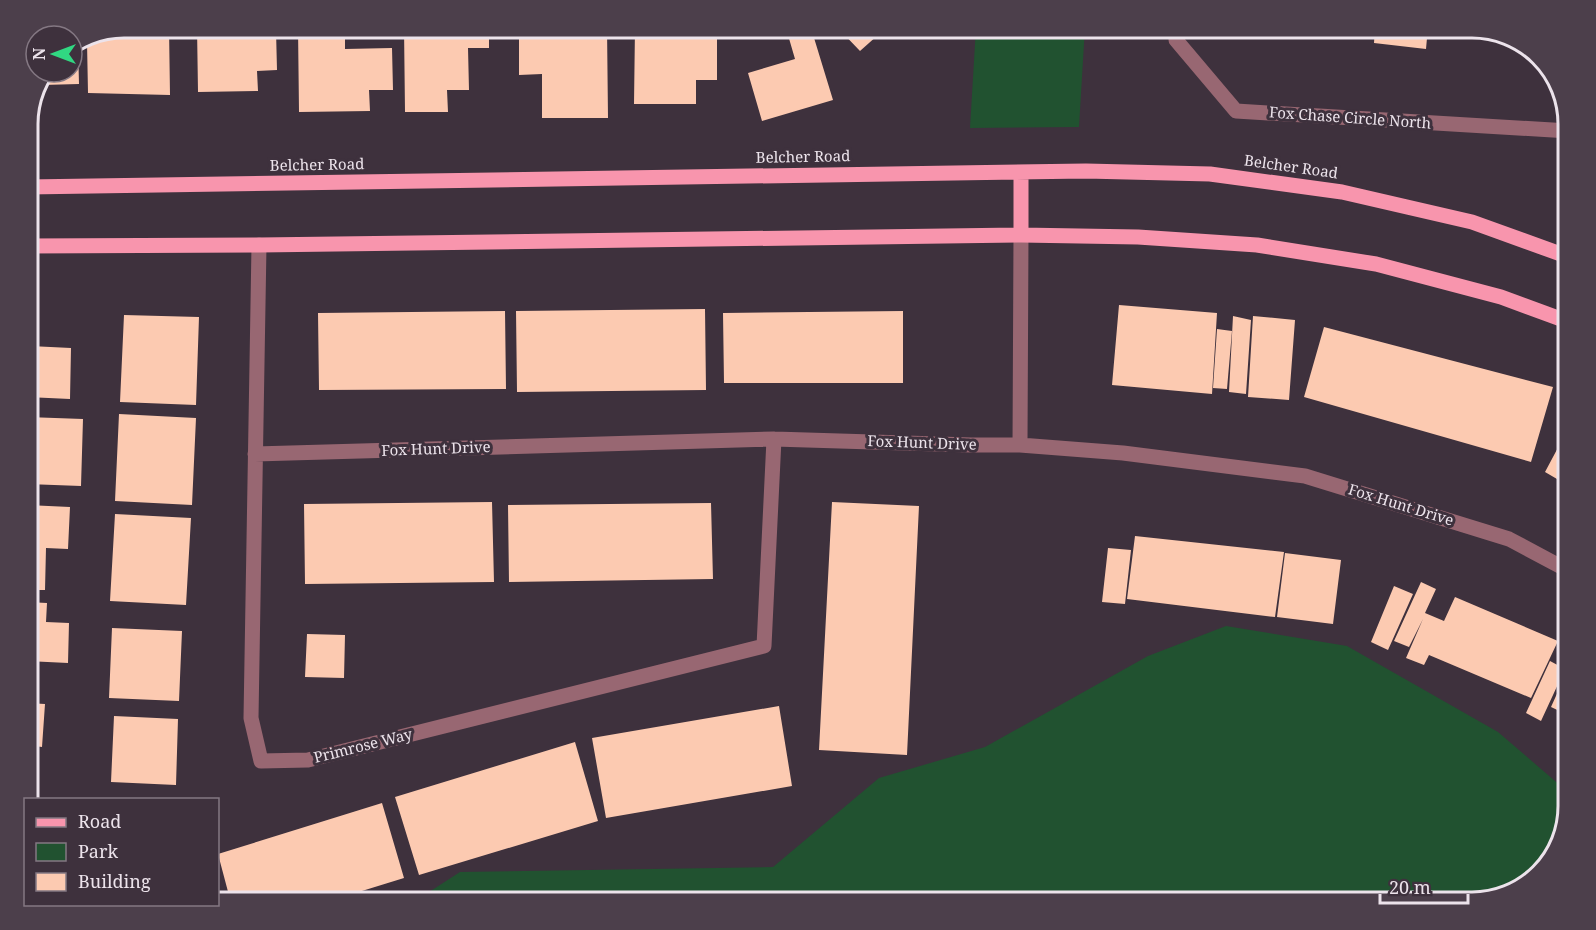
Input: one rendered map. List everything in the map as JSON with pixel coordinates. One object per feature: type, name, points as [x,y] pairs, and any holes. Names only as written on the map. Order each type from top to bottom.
[{"type":"main road","name":"Belcher Road","points":[[38,187],[1086,171],[1210,174],[1342,192],[1472,222],[1558,253]]},
{"type":"main road","points":[[1021,172],[1021,235]]},
{"type":"main road","points":[[38,246],[1021,235],[1138,237],[1257,245],[1376,264],[1501,297],[1558,318]]},
{"type":"street","name":"Fox Chase Circle North","points":[[1176,38],[1236,111],[1558,130]]},
{"type":"street","points":[[1020,445],[1021,235]]},
{"type":"street","name":"Primrose Way","points":[[259,245],[251,718],[261,761],[308,760],[764,646],[774,439]]},
{"type":"street","name":"Fox Hunt Drive","points":[[255,454],[774,439],[1020,445],[1123,453],[1305,476],[1509,539],[1558,564]]},
{"type":"green space","points":[[975,38],[1084,38],[1079,127],[970,128]]},
{"type":"green space","points":[[1226,626],[1347,646],[1498,732],[1558,784],[1558,818],[1552,840],[1541,859],[1525,875],[1506,886],[1484,892],[429,892],[460,872],[773,867],[879,778],[985,747],[1148,656]]},
{"type":"building","points":[[169,38],[170,95],[88,93],[87,46],[106,39]]},
{"type":"building","points":[[197,38],[276,38],[277,70],[257,71],[258,91],[198,92]]},
{"type":"building","points":[[298,38],[345,38],[345,49],[392,48],[393,90],[369,90],[370,111],[299,112]]},
{"type":"building","points":[[404,38],[489,38],[489,48],[468,48],[469,90],[447,90],[448,112],[405,112]]},
{"type":"building","points":[[519,38],[607,38],[608,118],[542,118],[542,74],[519,75]]},
{"type":"building","points":[[635,38],[717,38],[717,80],[696,80],[696,104],[634,104]]},
{"type":"building","points":[[789,38],[814,38],[833,100],[762,121],[748,73],[795,59]]},
{"type":"building","points":[[848,38],[875,38],[860,51]]},
{"type":"building","points":[[1374,38],[1427,38],[1426,49],[1374,43]]},
{"type":"building","points":[[1119,305],[1217,313],[1212,394],[1112,385]]},
{"type":"building","points":[[705,309],[706,390],[517,392],[516,311]]},
{"type":"building","points":[[505,311],[506,389],[319,390],[318,313]]},
{"type":"building","points":[[903,311],[903,383],[724,383],[723,313]]},
{"type":"building","points":[[124,315],[199,317],[196,405],[120,402]]},
{"type":"building","points":[[1233,316],[1251,320],[1246,394],[1229,392]]},
{"type":"building","points":[[1253,316],[1295,320],[1289,400],[1248,397]]},
{"type":"building","points":[[1324,327],[1553,387],[1531,462],[1304,397]]},
{"type":"building","points":[[1217,329],[1232,331],[1227,389],[1213,388]]},
{"type":"building","points":[[38,346],[71,348],[70,399],[38,398]]},
{"type":"building","points":[[119,414],[196,418],[192,505],[115,501]]},
{"type":"building","points":[[38,417],[83,419],[81,486],[38,484]]},
{"type":"building","points":[[1558,448],[1558,480],[1545,472]]},
{"type":"building","points":[[492,502],[494,582],[305,584],[304,504]]},
{"type":"building","points":[[832,502],[919,506],[907,755],[819,750]]},
{"type":"building","points":[[711,503],[713,579],[509,582],[508,505]]},
{"type":"building","points":[[38,506],[70,507],[68,549],[46,548],[45,590],[38,590]]},
{"type":"building","points":[[115,514],[191,518],[186,605],[110,601]]},
{"type":"building","points":[[1135,536],[1284,552],[1275,617],[1127,599]]},
{"type":"building","points":[[1108,548],[1131,550],[1125,604],[1102,602]]},
{"type":"building","points":[[1285,553],[1341,560],[1333,624],[1277,617]]},
{"type":"building","points":[[1421,582],[1436,589],[1425,613],[1444,621],[1455,597],[1558,641],[1531,698],[1429,655],[1424,665],[1406,658],[1423,619],[1409,647],[1394,641]]},
{"type":"building","points":[[1394,586],[1413,594],[1388,650],[1371,642]]},
{"type":"building","points":[[38,603],[47,603],[46,622],[69,623],[68,663],[38,662]]},
{"type":"building","points":[[112,628],[182,631],[179,701],[109,698]]},
{"type":"building","points":[[307,634],[345,635],[344,678],[305,677]]},
{"type":"building","points":[[1550,661],[1558,665],[1558,684],[1541,721],[1526,713]]},
{"type":"building","points":[[1558,691],[1558,710],[1551,707]]},
{"type":"building","points":[[38,704],[45,704],[42,747],[38,746]]},
{"type":"building","points":[[779,706],[792,786],[606,818],[592,738]]},
{"type":"building","points":[[114,716],[178,719],[176,785],[111,782]]},
{"type":"building","points":[[575,742],[598,821],[419,875],[395,797]]},
{"type":"building","points":[[382,803],[404,878],[359,892],[228,892],[219,854]]}]
